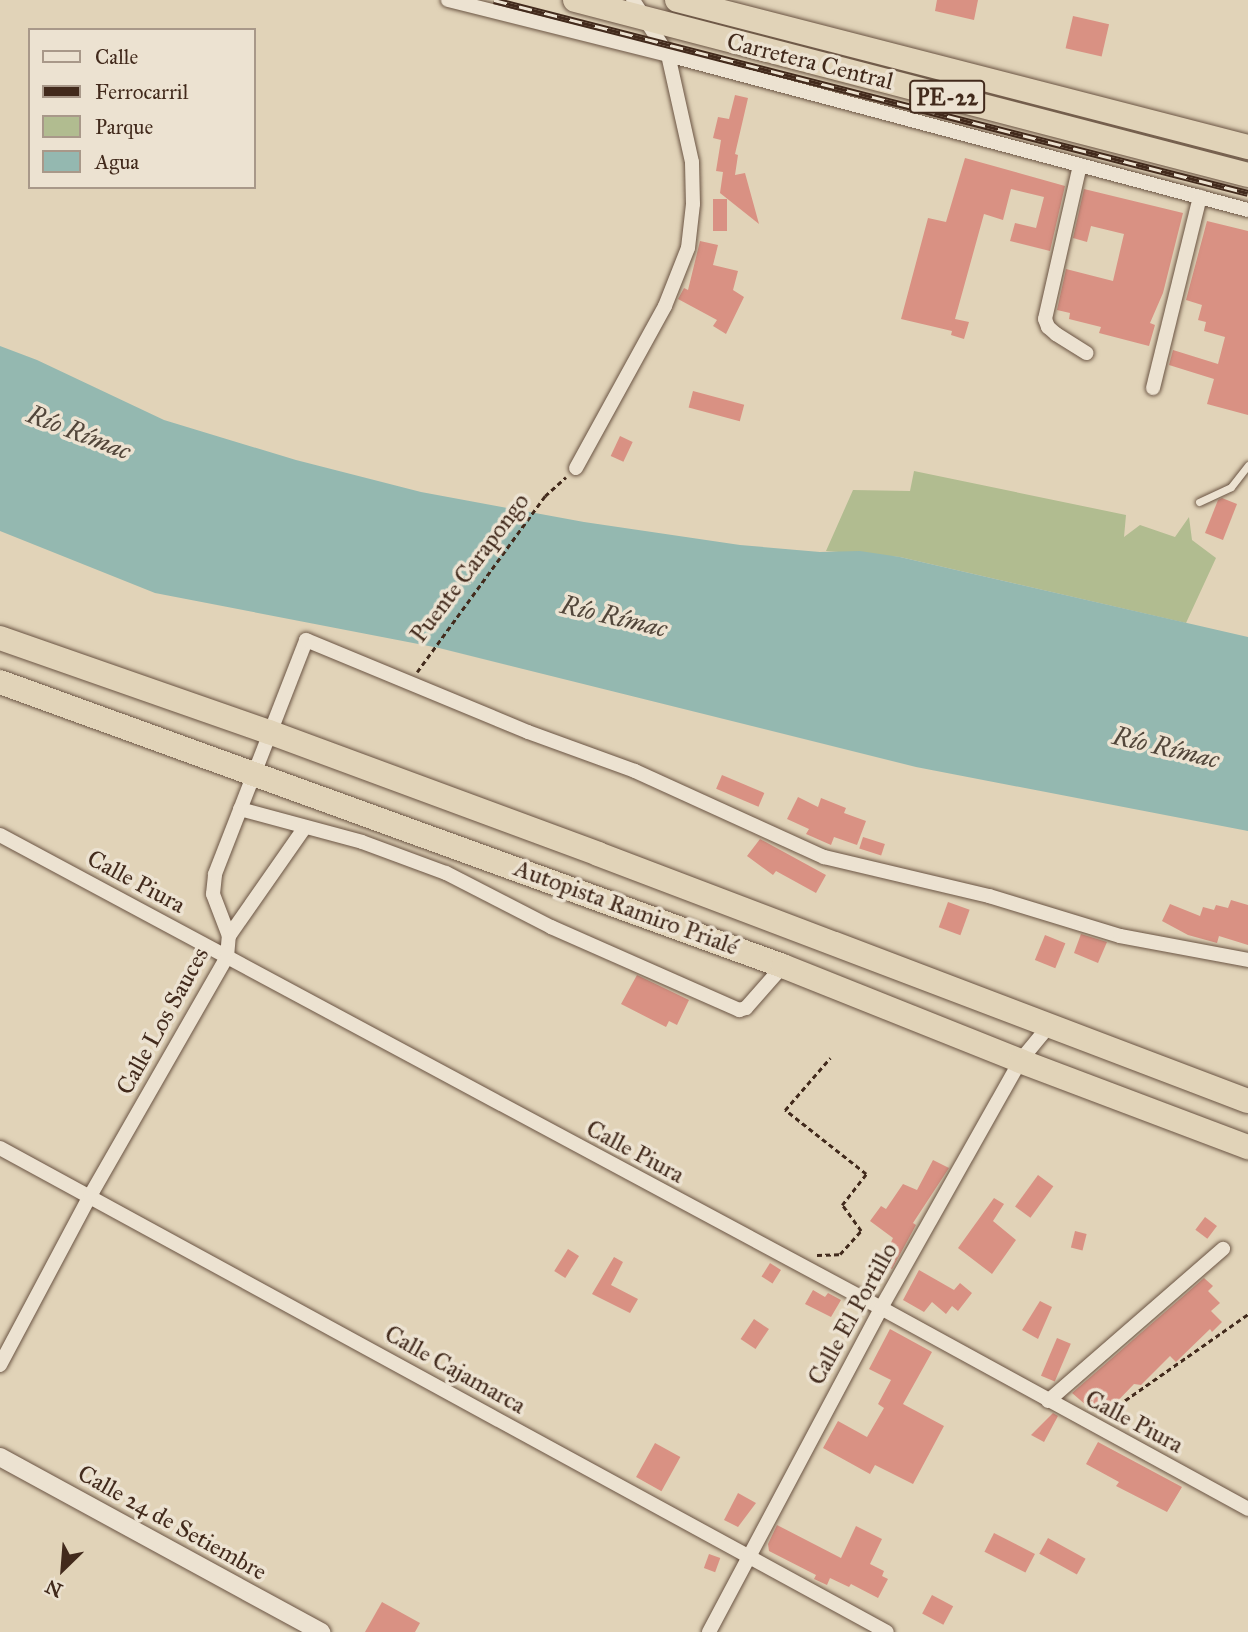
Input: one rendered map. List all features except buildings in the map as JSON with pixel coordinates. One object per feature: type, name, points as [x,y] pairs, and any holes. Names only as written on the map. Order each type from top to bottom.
[{"type":"highway","name":"Carretera Central","points":[[575,0],[639,10],[1248,175]]},
{"type":"highway","name":"Carretera Central","points":[[677,0],[1248,147]]},
{"type":"highway","name":"Autopista Ramiro Prialé","points":[[0,638],[269,732],[1248,1101]]},
{"type":"highway","name":"Autopista Ramiro Prialé","points":[[0,682],[783,966],[1020,1061],[1248,1147]]},
{"type":"street","points":[[448,0],[668,55],[1248,210]]},
{"type":"street","points":[[576,468],[665,306],[688,248],[694,204],[692,162],[668,55],[639,10]]},
{"type":"street","points":[[1080,165],[1045,319],[1055,334],[1087,352]]},
{"type":"street","points":[[1153,388],[1200,197]]},
{"type":"street","name":"Calle Los Sauces","points":[[0,1365],[90,1196],[227,957],[229,936],[214,894],[215,874],[304,641],[308,640],[528,732],[635,771],[824,857],[989,896],[1120,936],[1248,960]]},
{"type":"street","points":[[240,809],[362,842],[446,873],[551,927],[740,1010],[746,1008],[783,966]]},
{"type":"street","points":[[229,936],[305,827]]},
{"type":"street","name":"Calle Piura","points":[[0,835],[881,1308],[1248,1510]]},
{"type":"street","name":"Calle El Portillo","points":[[709,1632],[881,1308],[1020,1061],[1049,1026]]},
{"type":"street","name":"Calle Cajamarca","points":[[0,1148],[887,1632]]},
{"type":"street","points":[[1048,1401],[1223,1249]]},
{"type":"street","name":"Calle 24 de Setiembre","points":[[0,1457],[321,1632]]},
{"type":"lane","points":[[1199,502],[1230,487],[1248,465]]},
{"type":"path","name":"Puente Carapongo","points":[[423,661],[545,496],[576,468]]},
{"type":"path","points":[[796,1264],[807,1255],[839,1254],[861,1231],[842,1205],[866,1174],[785,1110],[830,1058]]},
{"type":"path","points":[[1090,1424],[1248,1314]]},
{"type":"green space","points":[[914,471],[1126,515],[1124,537],[1140,525],[1175,537],[1189,517],[1192,540],[1216,558],[1186,623],[900,557],[826,551],[853,490],[910,491]]},
{"type":"water","name":"Río Rímac","points":[[0,346],[37,360],[164,420],[296,460],[421,492],[584,522],[740,545],[820,552],[860,551],[900,557],[1248,637],[1248,831],[916,767],[439,648],[155,593],[0,531]]},
{"type":"railway","points":[[494,0],[1248,193]]}]
